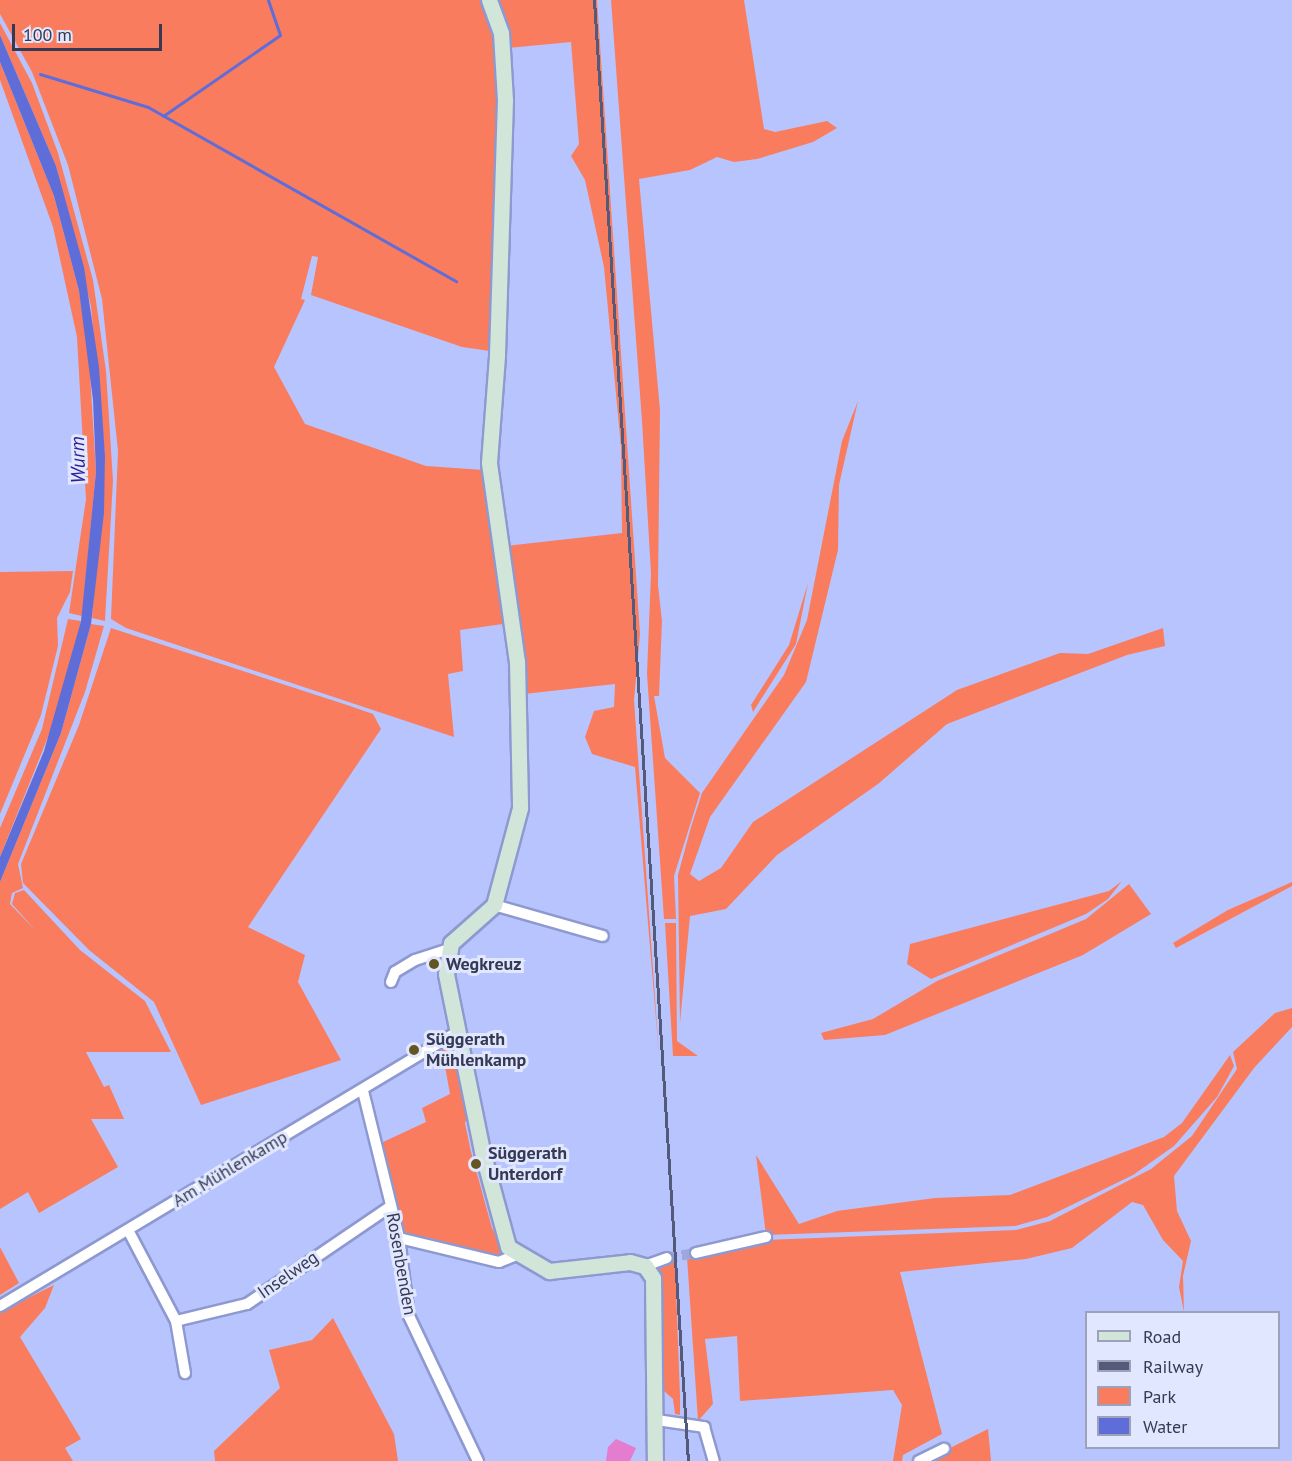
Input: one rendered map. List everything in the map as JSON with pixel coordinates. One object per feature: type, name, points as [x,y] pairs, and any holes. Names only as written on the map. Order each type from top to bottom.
[{"type":"main road","points":[[489,0],[504,52],[505,100],[498,345],[489,463],[517,661],[520,808],[495,905],[457,936],[448,949],[446,974],[502,1236],[516,1255],[549,1272],[630,1262],[645,1266],[652,1278],[657,1420],[655,1461]]},
{"type":"street","points":[[495,905],[603,936]]},
{"type":"street","points":[[392,982],[395,972],[415,960],[448,949]]},
{"type":"street","name":"Am Mühlenkamp","points":[[0,1306],[363,1091],[459,1031]]},
{"type":"street","name":"Rosenbenden","points":[[363,1091],[399,1238],[409,1316],[478,1461]]},
{"type":"street","name":"Inselweg","points":[[176,1322],[247,1304],[391,1206]]},
{"type":"street","points":[[128,1230],[176,1322],[185,1372]]},
{"type":"street","points":[[696,1253],[766,1237]]},
{"type":"street","points":[[399,1238],[499,1262],[516,1255]]},
{"type":"street","points":[[645,1266],[667,1258]]},
{"type":"street","points":[[657,1420],[704,1427],[714,1461]]},
{"type":"street","points":[[919,1461],[944,1449]]},
{"type":"green space","points":[[0,0],[484,0],[499,52],[490,351],[462,347],[311,295],[318,257],[312,256],[301,299],[305,300],[274,367],[305,424],[426,466],[484,470],[510,623],[460,630],[463,671],[448,674],[454,737],[126,628],[111,619],[118,451],[102,299],[68,165],[32,72],[0,14]]},
{"type":"green space","points":[[497,0],[597,0],[640,634],[634,700],[659,1055],[635,767],[592,754],[585,737],[594,711],[614,707],[615,684],[524,694],[523,649],[505,546],[622,533],[621,447],[604,267],[585,180],[571,156],[579,144],[571,42],[507,48]]},
{"type":"green space","points":[[611,0],[744,0],[764,129],[775,132],[827,121],[837,128],[813,142],[757,159],[734,162],[717,157],[690,170],[639,179],[660,410],[658,585],[662,621],[659,696],[654,696],[665,758],[700,793],[674,876],[676,919],[664,919],[647,674],[651,573]]},
{"type":"green space","points":[[0,23],[32,83],[58,153],[93,280],[106,371],[113,481],[105,621],[92,618],[105,456],[91,306],[56,166],[0,35]]},
{"type":"green space","points":[[0,62],[54,196],[79,291],[89,357],[96,472],[82,616],[69,613],[86,499],[77,337],[53,227],[0,80]]},
{"type":"green space","points":[[858,401],[839,485],[838,550],[806,682],[710,817],[690,874],[699,881],[721,868],[753,822],[957,690],[1060,653],[1088,654],[1163,628],[1165,646],[1127,655],[947,724],[878,784],[777,855],[726,909],[690,916],[680,1023],[678,875],[691,827],[702,793],[784,675],[807,620],[842,441]]},
{"type":"green space","points":[[73,571],[70,592],[57,618],[58,646],[41,715],[0,814],[0,572]]},
{"type":"green space","points":[[808,583],[796,644],[753,712],[751,705],[789,645]]},
{"type":"green space","points":[[68,619],[81,621],[58,712],[0,857],[0,828],[42,729]]},
{"type":"green space","points":[[91,624],[104,626],[85,692],[18,864],[23,888],[12,893],[10,904],[36,931],[12,904],[15,893],[24,890],[80,950],[145,1001],[171,1052],[86,1052],[104,1087],[109,1085],[124,1119],[91,1119],[118,1167],[39,1213],[28,1192],[0,1209],[0,882],[61,733]]},
{"type":"green space","points":[[111,628],[373,714],[381,729],[248,927],[305,955],[298,982],[341,1060],[201,1105],[154,1002],[89,950],[23,883],[21,864],[79,725]]},
{"type":"green space","points":[[1122,881],[1108,899],[1086,914],[931,979],[907,964],[910,944],[1109,891]]},
{"type":"green space","points":[[1292,882],[1292,886],[1176,948],[1173,943],[1228,910]]},
{"type":"green space","points":[[1129,884],[1151,914],[1083,955],[885,1035],[824,1040],[821,1033],[873,1019],[937,981],[1086,919]]},
{"type":"green space","points":[[665,923],[676,923],[677,1041],[698,1056],[673,1056]]},
{"type":"green space","points":[[1292,1008],[1292,1027],[1254,1068],[1174,1176],[1177,1211],[1191,1241],[1183,1276],[1184,1311],[1179,1287],[1183,1261],[1163,1240],[1143,1205],[1132,1202],[1072,1248],[1026,1259],[900,1272],[942,1434],[903,1455],[902,1461],[893,1461],[902,1405],[893,1390],[740,1401],[737,1336],[705,1339],[713,1404],[698,1421],[687,1257],[765,1240],[1016,1230],[1050,1221],[1151,1169],[1192,1136],[1237,1069],[1233,1052],[1275,1013]]},
{"type":"green space","points":[[450,1045],[468,1116],[465,1123],[471,1152],[492,1228],[503,1249],[499,1256],[405,1233],[381,1143],[426,1122],[422,1108],[450,1094],[442,1050]]},
{"type":"green space","points":[[1230,1055],[1234,1066],[1217,1097],[1174,1146],[1133,1175],[1047,1217],[1015,1226],[766,1235],[756,1155],[799,1224],[837,1211],[935,1198],[1010,1195],[1164,1137],[1182,1123]]},
{"type":"green space","points":[[0,1247],[19,1283],[0,1295]]},
{"type":"green space","points":[[675,1261],[680,1415],[675,1414],[673,1399],[664,1391],[658,1262]]},
{"type":"green space","points":[[54,1285],[45,1308],[20,1337],[81,1439],[65,1448],[73,1461],[0,1461],[0,1312]]},
{"type":"green space","points":[[333,1318],[394,1434],[398,1461],[215,1461],[214,1451],[280,1388],[269,1350],[312,1340]]},
{"type":"green space","points":[[988,1429],[991,1461],[924,1461]]},
{"type":"water","points":[[0,35],[56,166],[84,267],[99,367],[105,456],[104,513],[91,624],[61,733],[0,882],[0,857],[44,751],[81,621],[96,472],[93,400],[79,291],[54,196],[0,62]]},
{"type":"building","points":[[616,1439],[636,1448],[630,1461],[606,1461],[608,1447]]},
{"type":"waterway","points":[[163,116],[280,35],[268,0]]},
{"type":"waterway","points":[[40,74],[148,107],[456,281]]},
{"type":"tunnel","points":[[667,1258],[696,1253]]},
{"type":"railway","points":[[594,0],[688,1461]]},
{"type":"place","name":"Wegkreuz","points":[[434,964]]},
{"type":"place","name":"Süggerath Mühlenkamp","points":[[414,1050]]},
{"type":"place","name":"Süggerath Unterdorf","points":[[476,1164]]},
{"type":"water label","name":"Wurm","points":[[78,460]]}]
